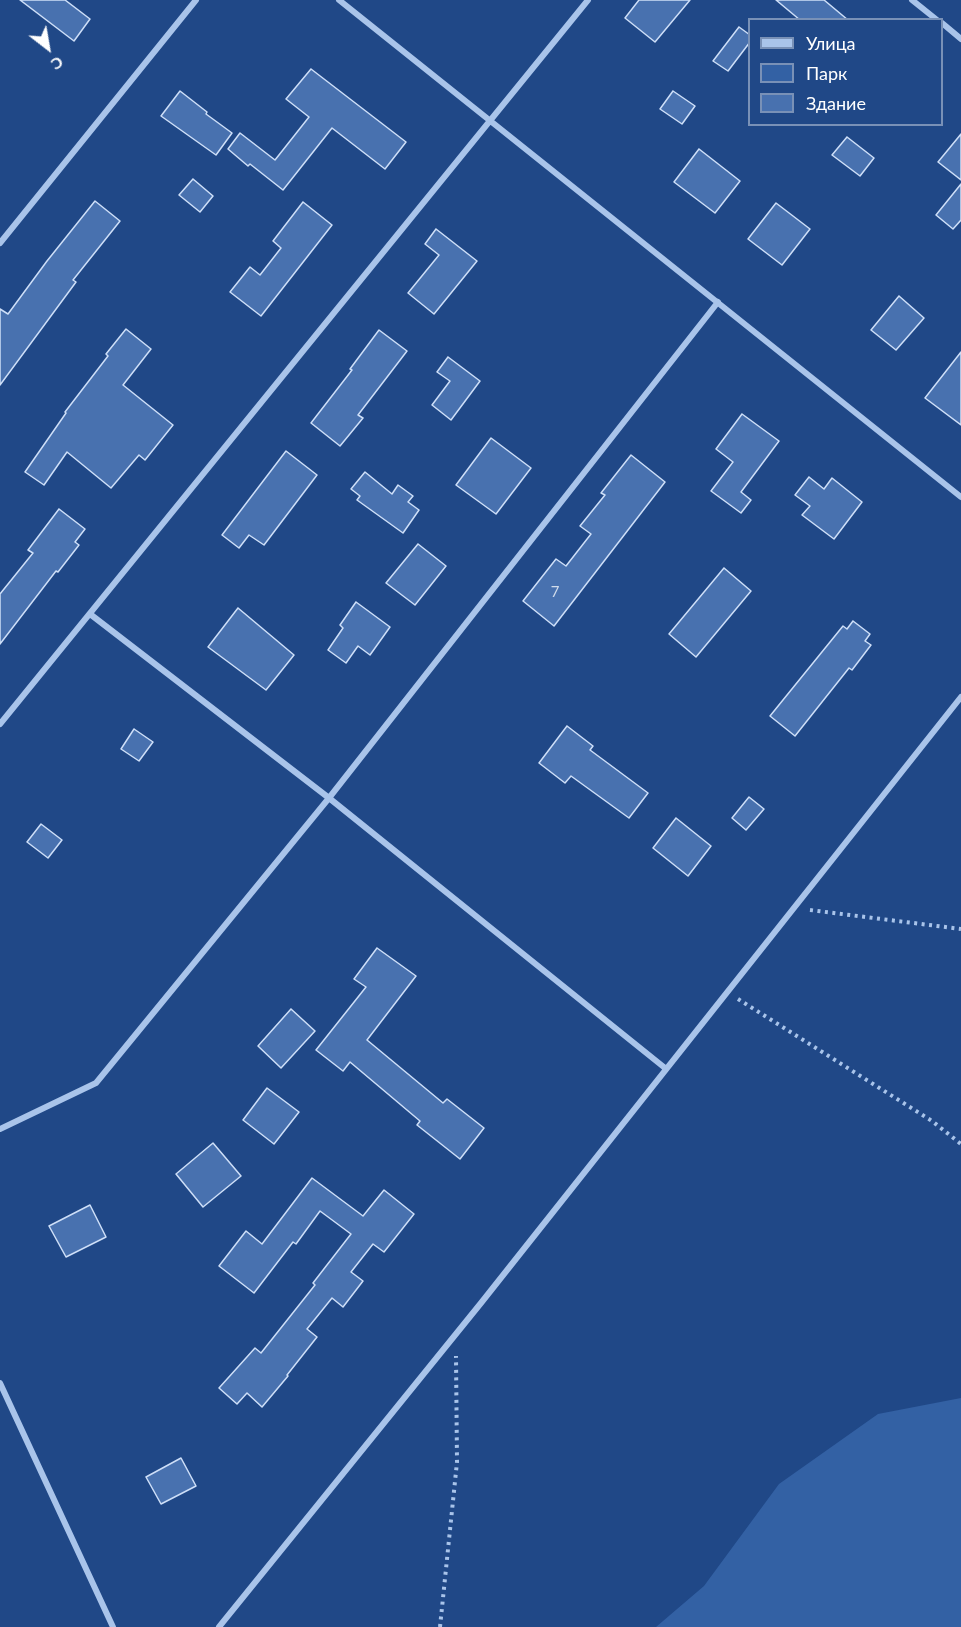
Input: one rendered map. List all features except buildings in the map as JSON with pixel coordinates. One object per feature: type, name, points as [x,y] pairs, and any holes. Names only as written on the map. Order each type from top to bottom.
[{"type":"street","points":[[0,243],[196,0]]},
{"type":"street","points":[[339,0],[961,497]]},
{"type":"street","points":[[0,724],[588,0]]},
{"type":"street","points":[[912,0],[934,18]]},
{"type":"street","points":[[943,24],[961,39]]},
{"type":"street","points":[[0,1129],[96,1083],[329,798],[718,302]]},
{"type":"street","points":[[90,614],[329,798],[665,1068]]},
{"type":"street","points":[[219,1627],[488,1294],[961,696]]},
{"type":"street","points":[[0,1383],[113,1627]]},
{"type":"path","points":[[795,906],[818,912],[961,929]]},
{"type":"path","points":[[726,992],[856,1071],[932,1121],[961,1144]]},
{"type":"path","points":[[440,1627],[457,1462],[456,1355]]},
{"type":"green space","points":[[961,1398],[961,1627],[656,1627],[704,1586],[779,1484],[878,1414]]}]
